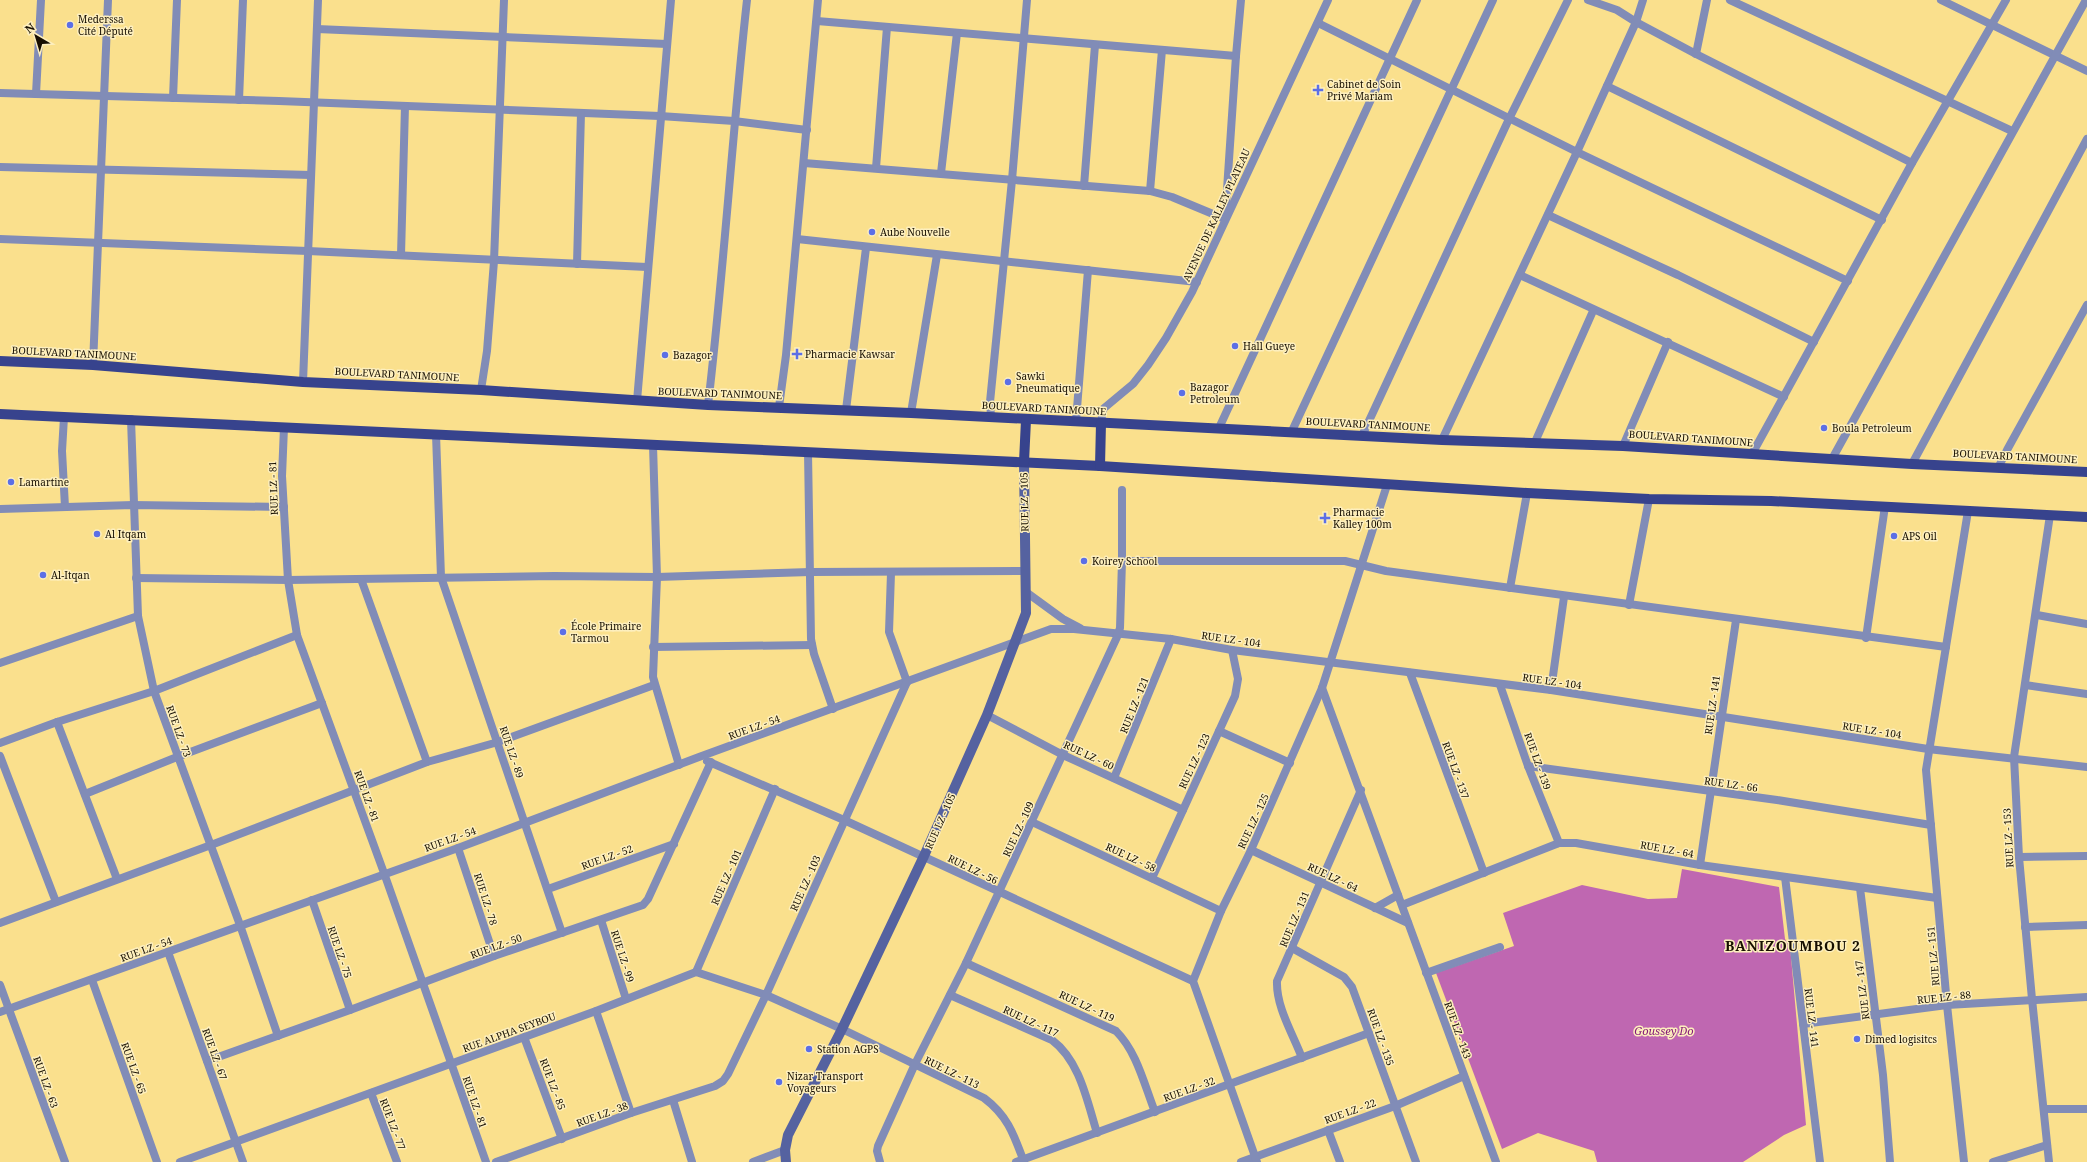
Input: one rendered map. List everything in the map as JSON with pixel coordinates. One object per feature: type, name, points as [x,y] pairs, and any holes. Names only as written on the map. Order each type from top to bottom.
[{"type":"main road","name":"BOULEVARD TANIMOUNE","points":[[0,361],[93,365],[303,382],[481,390],[708,405],[780,407],[1026,420],[1292,431],[1442,440],[1623,446],[1912,464],[2087,472]]},
{"type":"main road","points":[[0,414],[1024,462],[1528,493],[1771,501],[2087,517]]},
{"type":"main road","points":[[1024,462],[1026,420]]},
{"type":"main road","points":[[1100,466],[1101,423]]},
{"type":"main road","name":"RUE LZ - 105","points":[[786,1162],[785,1150],[788,1135],[842,1029],[924,856],[988,715],[1026,613],[1023,489],[1024,462]]},
{"type":"street","points":[[36,94],[40,0]]},
{"type":"street","points":[[93,365],[108,0]]},
{"type":"street","points":[[173,98],[177,0]]},
{"type":"street","points":[[239,100],[243,0]]},
{"type":"street","points":[[303,382],[318,0]]},
{"type":"street","points":[[481,390],[487,352],[494,261],[504,0]]},
{"type":"street","points":[[637,401],[647,267],[671,0]]},
{"type":"street","points":[[708,405],[715,352],[734,121],[747,0]]},
{"type":"street","points":[[780,407],[797,239],[818,0]]},
{"type":"street","points":[[991,418],[990,402],[1005,261],[1027,0]]},
{"type":"street","points":[[804,163],[1150,191],[1172,196],[1225,219],[1241,0]]},
{"type":"street","name":"AVENUE DE KALLEY PLATEAU","points":[[1101,423],[1103,409],[1133,384],[1148,365],[1166,338],[1197,282],[1328,0]]},
{"type":"street","points":[[1219,428],[1417,0]]},
{"type":"street","points":[[1292,431],[1450,90],[1494,0]]},
{"type":"street","points":[[1362,436],[1509,119],[1568,0]]},
{"type":"street","points":[[1588,0],[1618,10],[1636,22],[1696,54],[1912,163]]},
{"type":"street","points":[[1442,440],[1607,86],[1636,22],[1642,0]]},
{"type":"street","points":[[1696,54],[1707,0]]},
{"type":"street","points":[[1730,0],[2012,131]]},
{"type":"street","points":[[1941,0],[2087,71]]},
{"type":"street","points":[[1752,454],[1912,163],[1991,23],[2006,0]]},
{"type":"street","points":[[1832,459],[2054,54],[2086,0]]},
{"type":"street","points":[[817,21],[1236,56]]},
{"type":"street","points":[[1318,23],[1509,119],[1848,281]]},
{"type":"street","points":[[876,168],[887,27]]},
{"type":"street","points":[[317,29],[667,44]]},
{"type":"street","points":[[941,173],[957,33]]},
{"type":"street","points":[[1084,186],[1095,45]]},
{"type":"street","points":[[1150,191],[1162,50]]},
{"type":"street","points":[[1607,86],[1882,220]]},
{"type":"street","points":[[0,93],[314,102],[660,116],[734,121],[807,130]]},
{"type":"street","points":[[401,255],[405,106]]},
{"type":"street","points":[[577,264],[581,113]]},
{"type":"street","points":[[1912,464],[2087,139]]},
{"type":"street","points":[[0,167],[311,175]]},
{"type":"street","points":[[1548,215],[1678,275],[1814,342]]},
{"type":"street","points":[[0,239],[401,255],[494,261],[647,267]]},
{"type":"street","points":[[797,239],[866,248],[1005,261],[1197,282]]},
{"type":"street","points":[[846,410],[866,248]]},
{"type":"street","points":[[911,413],[937,255]]},
{"type":"street","points":[[1076,421],[1088,270]]},
{"type":"street","points":[[1520,275],[1593,311],[1668,342],[1784,397]]},
{"type":"street","points":[[1998,468],[2006,450],[2087,305]]},
{"type":"street","points":[[1535,442],[1593,311]]},
{"type":"street","points":[[1623,446],[1668,342]]},
{"type":"street","points":[[64,417],[62,451],[65,507]]},
{"type":"street","name":"RUE LZ - 73","points":[[131,419],[138,616],[154,691],[240,925],[278,1036]]},
{"type":"street","name":"RUE LZ - 81","points":[[284,427],[282,476],[288,580],[297,635],[384,873],[486,1162]]},
{"type":"street","name":"RUE LZ - 89","points":[[436,434],[441,577],[562,934]]},
{"type":"street","points":[[653,445],[657,577],[653,647],[654,685],[678,765]]},
{"type":"street","points":[[808,452],[812,645],[833,709]]},
{"type":"street","name":"RUE LZ - 125","points":[[1193,981],[1221,911],[1290,764],[1322,688],[1387,485]]},
{"type":"street","name":"RUE LZ - 109","points":[[880,1162],[877,1151],[878,1146],[915,1064],[999,893],[1119,633],[1122,561],[1122,490]]},
{"type":"street","points":[[1510,588],[1528,493]]},
{"type":"street","points":[[1629,605],[1649,498]]},
{"type":"street","points":[[0,509],[133,505],[284,507]]},
{"type":"street","points":[[1866,638],[1885,506]]},
{"type":"street","name":"RUE LZ - 151","points":[[1964,1162],[1947,1005],[1926,770],[1928,749],[1937,715],[1946,647],[1968,511]]},
{"type":"street","name":"RUE LZ - 153","points":[[2049,1162],[2025,927],[2019,857],[2014,757],[2037,615],[2050,515]]},
{"type":"street","points":[[1122,561],[1345,561],[1386,571],[1866,638],[1946,647]]},
{"type":"street","points":[[136,578],[288,580],[441,577],[657,577],[810,572],[891,573],[1026,571]]},
{"type":"street","points":[[891,573],[889,632],[907,682]]},
{"type":"street","points":[[361,579],[427,762]]},
{"type":"street","points":[[1026,592],[1063,618],[1083,629]]},
{"type":"street","points":[[1551,690],[1564,596]]},
{"type":"street","points":[[2037,615],[2087,624]]},
{"type":"street","points":[[0,663],[138,616]]},
{"type":"street","name":"RUE LZ - 141","points":[[1700,865],[1720,717],[1736,620]]},
{"type":"street","name":"RUE LZ - 104","points":[[907,682],[1015,641],[1052,629],[1083,629],[1172,639],[1232,650],[1330,661],[1500,685],[1551,690],[1928,749],[2014,757],[2087,767]]},
{"type":"street","points":[[0,743],[57,722],[154,691],[297,635]]},
{"type":"street","name":"RUE LZ - 121","points":[[1114,778],[1172,639]]},
{"type":"street","points":[[653,647],[812,645]]},
{"type":"street","name":"RUE LZ - 123","points":[[1152,878],[1238,686],[1237,668],[1232,650]]},
{"type":"street","name":"RUE LZ - 137","points":[[1410,673],[1484,873]]},
{"type":"street","name":"RUE LZ - 54","points":[[0,1012],[92,980],[384,873],[458,848],[699,757],[907,682]]},
{"type":"street","name":"RUE LZ - 103","points":[[715,1086],[723,1081],[728,1074],[766,995],[907,682]]},
{"type":"street","points":[[0,923],[211,845],[427,762],[498,742],[654,685]]},
{"type":"street","name":"RUE LZ - 139","points":[[1500,685],[1528,766],[1559,843]]},
{"type":"street","points":[[2025,685],[2087,694]]},
{"type":"street","points":[[1322,688],[1361,790],[1402,905]]},
{"type":"street","points":[[85,794],[177,757],[322,703]]},
{"type":"street","name":"RUE LZ - 60","points":[[988,715],[1063,755],[1183,810]]},
{"type":"street","points":[[57,722],[117,879]]},
{"type":"street","points":[[1219,731],[1290,764]]},
{"type":"street","points":[[0,756],[56,902]]},
{"type":"street","name":"RUE LZ - 56","points":[[699,757],[775,789],[924,856],[999,893],[1193,981]]},
{"type":"street","name":"RUE LZ - 50","points":[[207,1061],[422,984],[494,956],[635,909],[645,902],[674,844],[711,762]]},
{"type":"street","name":"RUE LZ - 66","points":[[1528,766],[1711,791],[1931,825]]},
{"type":"street","name":"RUE LZ - 101","points":[[696,972],[775,789]]},
{"type":"street","name":"RUE LZ - 131","points":[[1302,1058],[1277,991],[1278,981],[1361,790]]},
{"type":"street","name":"RUE LZ - 58","points":[[1032,822],[1221,911]]},
{"type":"street","name":"RUE LZ - 64","points":[[1402,905],[1559,843],[1592,845],[1700,865],[1937,898]]},
{"type":"street","name":"RUE LZ - 52","points":[[548,889],[674,844]]},
{"type":"street","name":"RUE LZ - 78","points":[[458,848],[494,956]]},
{"type":"street","name":"RUE LZ - 64","points":[[1250,850],[1408,923]]},
{"type":"street","points":[[2019,857],[2087,856]]},
{"type":"street","name":"RUE LZ - 141","points":[[1785,877],[1820,1162]]},
{"type":"street","name":"RUE LZ - 147","points":[[1860,888],[1890,1162]]},
{"type":"street","points":[[1375,908],[1398,895]]},
{"type":"street","name":"RUE LZ - 75","points":[[312,900],[350,1010]]},
{"type":"street","name":"RUE LZ - 143","points":[[1402,905],[1496,1162]]},
{"type":"street","name":"RUE LZ - 99","points":[[601,920],[626,999]]},
{"type":"street","points":[[2025,927],[2087,925]]},
{"type":"street","points":[[1426,973],[1500,947]]},
{"type":"street","name":"RUE LZ - 135","points":[[1292,948],[1344,977],[1352,987],[1416,1162]]},
{"type":"street","name":"RUE LZ - 67","points":[[168,952],[243,1162]]},
{"type":"street","name":"RUE LZ - 119","points":[[966,962],[1116,1031],[1126,1041],[1133,1054],[1155,1112]]},
{"type":"street","points":[[696,972],[766,995],[842,1029]]},
{"type":"street","name":"RUE ALPHA SEYBOU","points":[[180,1162],[451,1063],[596,1012],[696,972]]},
{"type":"street","name":"RUE LZ - 65","points":[[92,980],[157,1162]]},
{"type":"street","points":[[1193,981],[1228,1085],[1256,1159]]},
{"type":"street","name":"RUE LZ - 63","points":[[0,985],[65,1162]]},
{"type":"street","name":"RUE LZ - 117","points":[[950,995],[1052,1040],[1064,1048],[1073,1062],[1098,1133]]},
{"type":"street","name":"RUE LZ - 88","points":[[1803,1024],[1947,1005],[2087,997]]},
{"type":"street","points":[[596,1012],[631,1113]]},
{"type":"street","name":"RUE LZ - 113","points":[[842,1029],[984,1098],[998,1109],[1007,1120],[1021,1161]]},
{"type":"street","name":"RUE LZ - 32","points":[[1021,1161],[1369,1033]]},
{"type":"street","name":"RUE LZ - 85","points":[[524,1037],[562,1139]]},
{"type":"street","name":"RUE LZ - 22","points":[[1241,1162],[1256,1159],[1328,1130],[1395,1106],[1464,1076]]},
{"type":"street","name":"RUE LZ - 38","points":[[496,1162],[631,1113],[715,1086]]},
{"type":"street","name":"RUE LZ - 77","points":[[371,1093],[397,1162]]},
{"type":"street","points":[[673,1100],[692,1162]]},
{"type":"street","points":[[2044,1109],[2087,1109]]},
{"type":"street","points":[[1328,1130],[1340,1162]]},
{"type":"street","points":[[1993,1162],[2047,1145]]},
{"type":"street","points":[[753,1162],[785,1150]]},
{"type":"water","name":"Goussey Do","points":[[1682,869],[1779,887],[1785,939],[1790,946],[1806,1125],[1784,1135],[1743,1162],[1597,1162],[1594,1151],[1538,1133],[1502,1149],[1436,973],[1514,946],[1503,913],[1582,885],[1648,899],[1677,898]]},
{"type":"place","name":"Mederssa Cité Député","points":[[70,25]]},
{"type":"place","name":"Cabinet de Soin Privé Mariam","points":[[1318,90]]},
{"type":"place","name":"Aube Nouvelle","points":[[872,232]]},
{"type":"place","name":"Hall Gueye","points":[[1235,346]]},
{"type":"place","name":"Pharmacie Kawsar","points":[[797,354]]},
{"type":"place","name":"Bazagor","points":[[665,355]]},
{"type":"place","name":"Sawki Pneumatique","points":[[1008,382]]},
{"type":"place","name":"Bazagor Petroleum","points":[[1182,393]]},
{"type":"place","name":"Boula Petroleum","points":[[1824,428]]},
{"type":"place","name":"Lamartine","points":[[11,482]]},
{"type":"place","name":"Pharmacie Kalley 100m","points":[[1325,518]]},
{"type":"place","name":"Al Itqam","points":[[97,534]]},
{"type":"place","name":"APS Oil","points":[[1894,536]]},
{"type":"place","name":"Koirey School","points":[[1084,561]]},
{"type":"place","name":"Al-Itqan","points":[[43,575]]},
{"type":"place","name":"École Primaire Tarmou","points":[[563,632]]},
{"type":"place","name":"Dimed logisitcs","points":[[1857,1039]]},
{"type":"place","name":"Station AGPS","points":[[809,1049]]},
{"type":"place","name":"Nizar Transport Voyageurs","points":[[779,1082]]},
{"type":"district","name":"BANIZOUMBOU 2","points":[[1793,945]]}]
